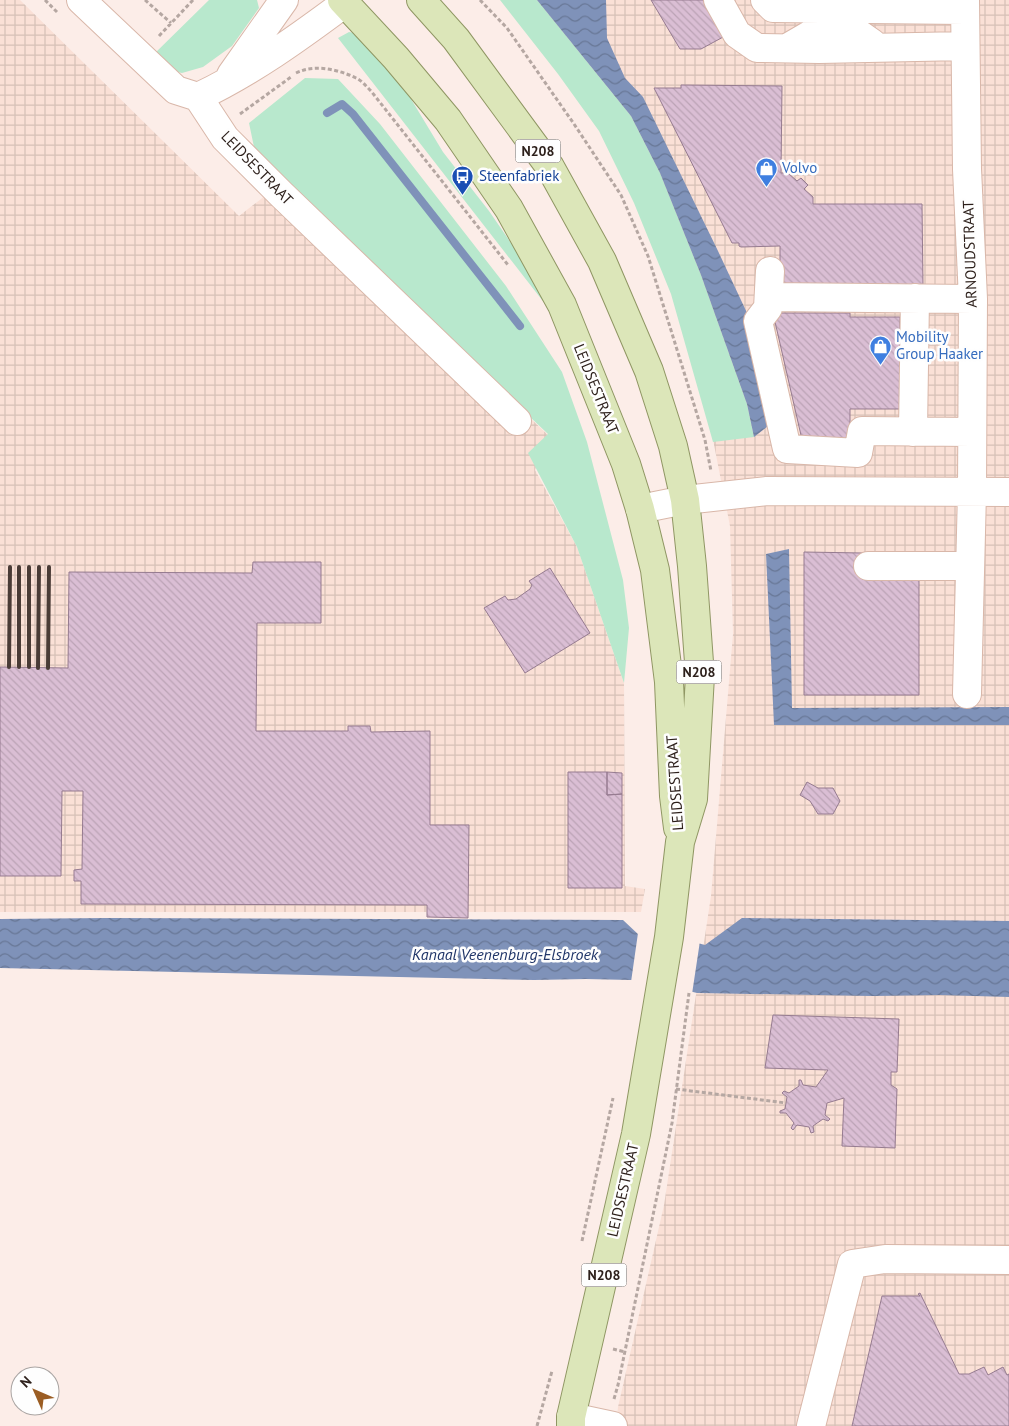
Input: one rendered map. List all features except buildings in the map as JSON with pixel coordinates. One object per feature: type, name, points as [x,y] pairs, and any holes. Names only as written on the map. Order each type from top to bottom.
[{"type":"main road","name":"LEIDSESTRAAT","points":[[421,0],[456,39],[550,167],[602,261],[649,371],[673,446],[686,500],[700,676],[693,799],[680,842],[662,989],[636,1134],[570,1423]]},
{"type":"main road","name":"LEIDSESTRAAT","points":[[345,1],[448,120],[509,209],[562,305],[626,464],[640,509],[655,570],[669,682],[674,796],[680,842]]},
{"type":"street","points":[[81,0],[176,90],[198,97]]},
{"type":"street","name":"LEIDSESTRAAT","points":[[225,84],[284,0]]},
{"type":"street","points":[[718,0],[737,34],[757,48],[965,46]]},
{"type":"street","name":"ARNOUDSTRAAT","points":[[765,0],[773,8],[965,5],[967,170],[973,299],[972,492],[967,694]]},
{"type":"street","name":"LEIDSESTRAAT","points":[[345,1],[298,39],[225,84],[198,97],[225,138],[517,420]]},
{"type":"street","points":[[971,432],[862,431],[858,453],[787,449],[758,321],[768,308],[769,284],[915,298],[973,299]]},
{"type":"street","points":[[913,432],[915,298]]},
{"type":"street","points":[[640,509],[686,500],[766,491],[1009,492]]},
{"type":"street","points":[[868,566],[970,566]]},
{"type":"street","points":[[811,1426],[852,1264],[885,1260],[1009,1260]]},
{"type":"street","points":[[570,1423],[609,1425]]},
{"type":"path","points":[[146,0],[171,24]]},
{"type":"path","points":[[609,1425],[672,1123],[689,993]]},
{"type":"path","points":[[676,1090],[786,1103]]},
{"type":"path","name":"LEIDSESTRAAT","points":[[580,1249],[614,1093]]},
{"type":"path","points":[[537,1426],[554,1364]]},
{"type":"shaded area","points":[[0,0],[20,0],[239,216],[277,184],[443,335],[548,435],[535,470],[577,547],[624,683],[625,886],[645,889],[641,912],[0,912]]},
{"type":"shaded area","points":[[521,0],[1009,0],[1009,1426],[616,1426],[618,1407],[664,1205],[711,896],[733,634],[730,526],[693,338],[628,162]]},
{"type":"green space","points":[[209,0],[257,0],[259,8],[232,46],[203,67],[182,73],[164,69],[151,57]]},
{"type":"green space","points":[[500,0],[537,0],[631,116],[660,173],[701,275],[747,404],[754,437],[713,442],[671,294],[634,203],[599,131],[558,74]]},
{"type":"green space","points":[[349,32],[365,35],[388,61],[443,152],[489,211],[555,307],[556,318],[338,38]]},
{"type":"green space","points":[[305,78],[338,79],[380,124],[506,286],[562,372],[587,442],[623,580],[629,628],[624,683],[577,547],[528,453],[548,434],[443,335],[277,184],[254,147],[249,123]]},
{"type":"water","points":[[537,0],[606,0],[607,38],[625,78],[643,97],[755,330],[772,423],[754,437],[747,404],[701,275],[660,173],[631,116]]},
{"type":"water","points":[[789,549],[792,708],[1009,707],[1009,725],[774,725],[766,554]]},
{"type":"water","name":"Kanaal Veenenburg-Elsbroek","points":[[742,918],[1009,921],[1009,997],[697,993],[649,981],[631,980],[534,980],[0,968],[0,919],[623,920],[640,936],[690,941],[705,945]]},
{"type":"pier","points":[[638,933],[700,941],[692,994],[631,982]]},
{"type":"waterway","points":[[327,113],[342,104],[353,114],[520,326]]},
{"type":"railway","points":[[9,667],[10,567]]},
{"type":"railway","points":[[19,567],[19,667]]},
{"type":"railway","points":[[29,567],[29,667]]},
{"type":"railway","points":[[38,668],[39,567]]},
{"type":"railway","points":[[48,668],[49,567]]},
{"type":"place","name":"Volvo","points":[[766,187]]},
{"type":"place","name":"Steenfabriek","points":[[463,195]]},
{"type":"place","name":"Mobility Group Haaker","points":[[880,365]]}]
